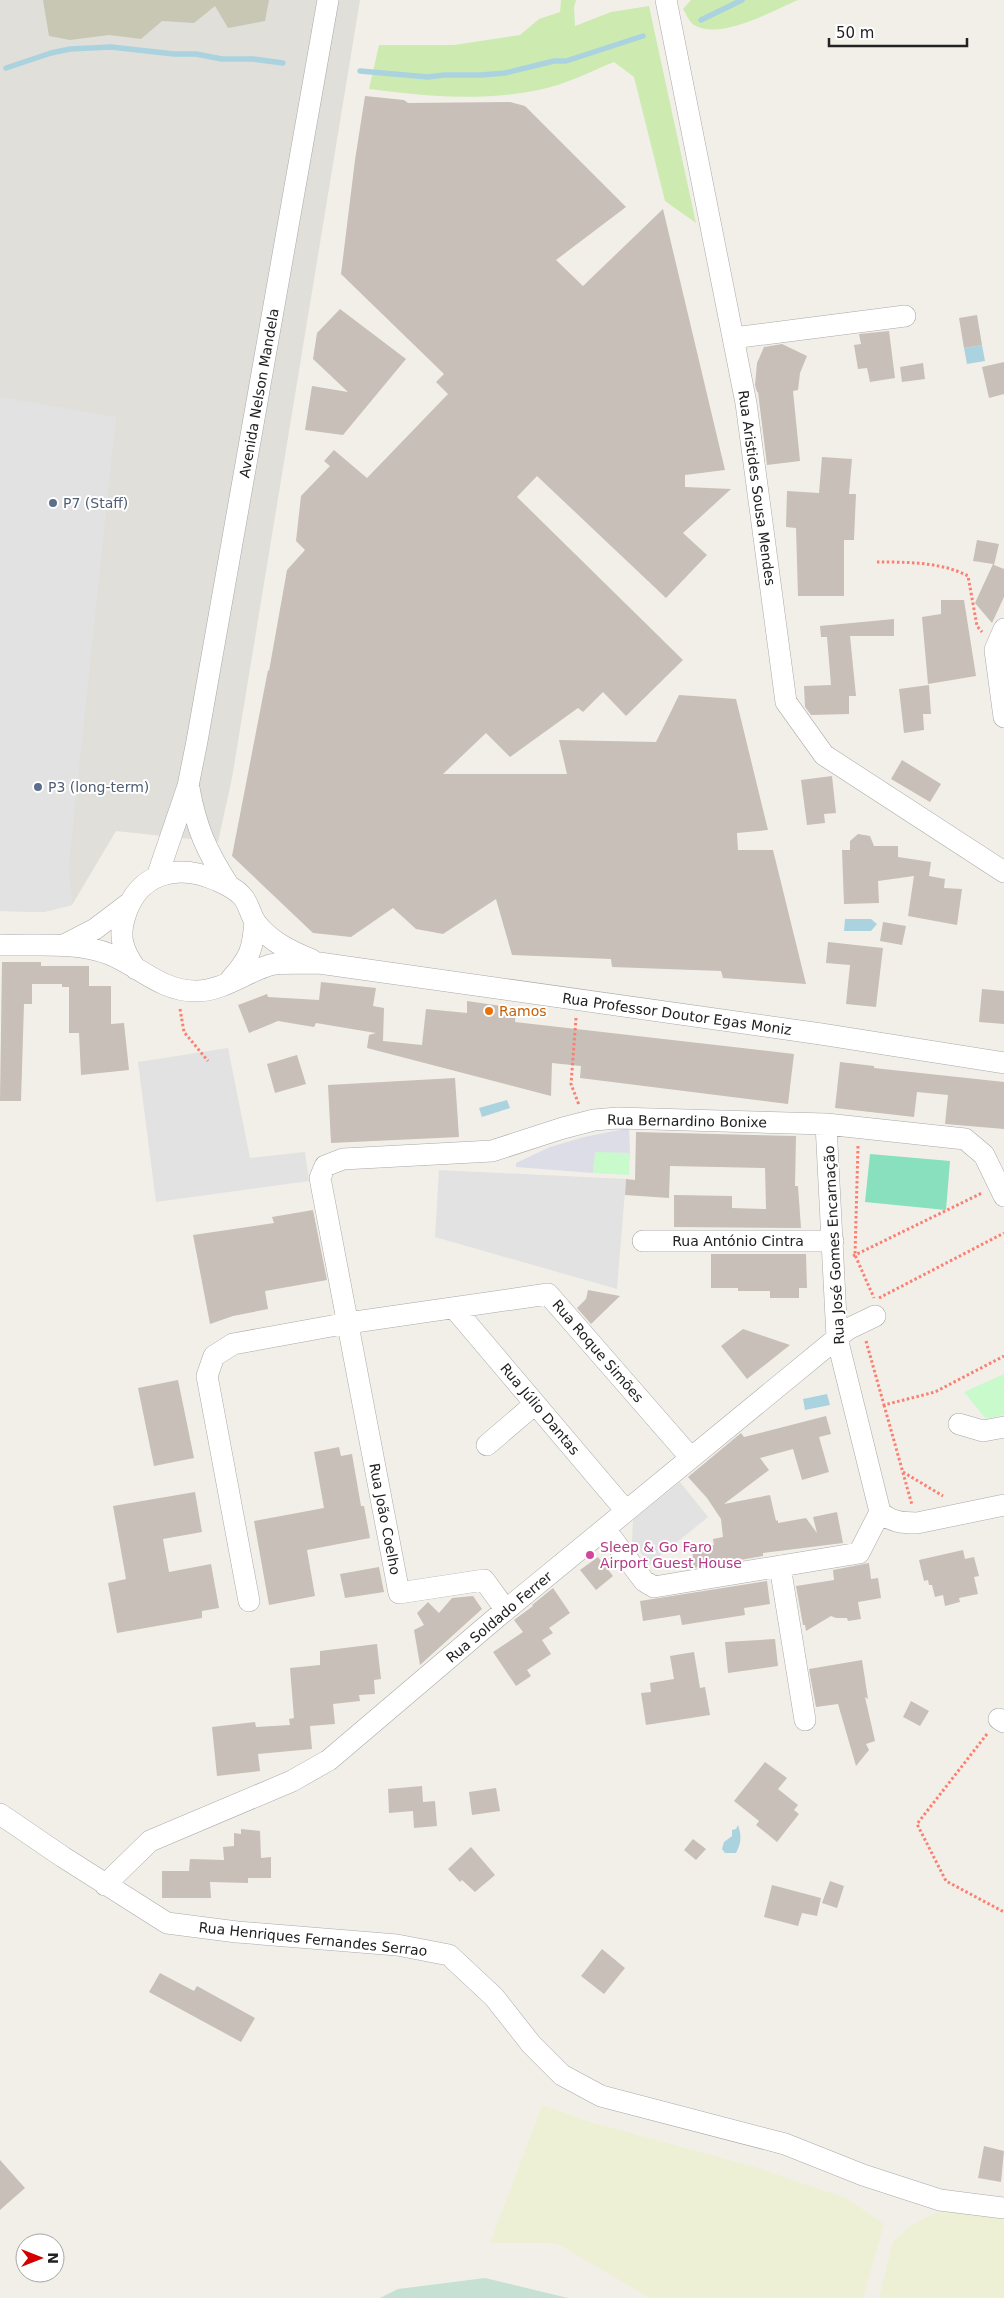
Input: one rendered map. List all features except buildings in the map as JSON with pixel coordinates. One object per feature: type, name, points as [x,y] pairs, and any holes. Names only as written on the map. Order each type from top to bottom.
[{"type":"street","name":"Avenida Nelson Mandela","points":[[188,786],[328,0]]},
{"type":"street","name":"Rua Aristides Sousa Mendes","points":[[666,0],[746,403],[786,702],[824,755],[1004,872]]},
{"type":"street","points":[[733,338],[905,316]]},
{"type":"street","points":[[1004,629],[995,650],[1004,717]]},
{"type":"street","points":[[136,969],[124,953],[121,927],[128,904],[137,891],[158,874],[188,786]]},
{"type":"street","points":[[188,786],[194,818],[209,856],[229,886]]},
{"type":"street","points":[[158,874],[180,872],[197,874],[229,886],[242,896],[254,921],[284,949],[319,963]]},
{"type":"street","points":[[64,945],[95,929],[128,904]]},
{"type":"street","points":[[227,983],[248,959],[253,945],[254,921]]},
{"type":"street","points":[[0,945],[64,945],[108,954],[157,982],[176,989],[196,992],[227,983],[272,964],[319,963]]},
{"type":"street","name":"Rua Professor Doutor Egas Moniz","points":[[319,963],[821,1034],[1004,1063]]},
{"type":"street","name":"Rua Bernardino Bonixe","points":[[348,1323],[320,1178],[326,1166],[342,1159],[492,1152],[585,1122],[618,1118],[826,1124],[965,1139],[984,1155],[1001,1190]]},
{"type":"street","name":"Rua José Gomes Encarnação","points":[[826,1124],[837,1338],[880,1512]]},
{"type":"street","name":"Rua António Cintra","points":[[643,1241],[833,1241]]},
{"type":"street","name":"Rua Roque Simões","points":[[454,1308],[548,1294],[691,1458]]},
{"type":"street","points":[[249,1601],[207,1376],[214,1356],[233,1344],[348,1323],[454,1308]]},
{"type":"street","name":"Rua Júlio Dantas","points":[[454,1308],[626,1511]]},
{"type":"street","name":"Rua Soldado Ferrer","points":[[105,1884],[150,1840],[292,1781],[330,1760],[506,1610],[837,1338],[848,1329],[868,1319]]},
{"type":"street","name":"Rua João Coelho","points":[[348,1323],[399,1593],[484,1580],[506,1610]]},
{"type":"street","points":[[487,1445],[535,1404]]},
{"type":"street","points":[[959,1424],[983,1431],[1004,1427]]},
{"type":"street","points":[[605,1529],[644,1581],[654,1587],[859,1552],[880,1512],[887,1518],[902,1523],[916,1523],[1004,1505]]},
{"type":"street","points":[[780,1566],[805,1720]]},
{"type":"street","name":"Rua Henriques Fernandes Serrao","points":[[0,1814],[167,1923],[238,1932],[397,1945],[450,1955],[494,1997],[530,2044],[562,2075],[601,2096],[785,2144],[863,2175],[940,2200],[1004,2208]]},
{"type":"path","points":[[877,562],[905,562],[956,569],[968,576],[977,626],[995,650]]},
{"type":"path","points":[[176,989],[184,1032],[208,1061]]},
{"type":"path","points":[[577,1000],[571,1084],[585,1122]]},
{"type":"path","points":[[859,1128],[855,1255],[875,1300],[1004,1233]]},
{"type":"path","points":[[834,1265],[1001,1190]]},
{"type":"path","points":[[868,1319],[884,1404],[916,1523]]},
{"type":"path","points":[[884,1404],[935,1392],[1004,1356]]},
{"type":"path","points":[[902,1472],[943,1496]]},
{"type":"path","points":[[1001,1721],[917,1824],[946,1881],[1004,1912]]},
{"type":"shaded area","points":[[0,0],[360,0],[232,778],[218,842],[116,831],[72,905],[44,912],[0,911]]},
{"type":"shaded area","points":[[43,0],[269,0],[265,21],[228,28],[215,6],[194,23],[162,21],[141,39],[109,35],[70,40],[49,36]]},
{"type":"shaded area","points":[[0,397],[116,417],[69,864],[72,905],[44,912],[0,911]]},
{"type":"shaded area","points":[[228,1048],[250,1158],[305,1152],[309,1181],[156,1202],[138,1062]]},
{"type":"shaded area","points":[[629,1128],[630,1153],[595,1152],[593,1173],[516,1167],[516,1163],[550,1147],[584,1137]]},
{"type":"shaded area","points":[[439,1170],[626,1179],[617,1289],[435,1237]]},
{"type":"shaded area","points":[[680,1482],[708,1517],[650,1564],[632,1541],[633,1520]]},
{"type":"shaded area","points":[[542,2105],[587,2121],[755,2167],[846,2198],[884,2224],[863,2298],[650,2298],[556,2243],[490,2243]]},
{"type":"shaded area","points":[[942,2210],[1004,2220],[1004,2298],[879,2298],[893,2241],[913,2224]]},
{"type":"shaded area","points":[[485,2278],[568,2298],[380,2298],[398,2289]]},
{"type":"green space","points":[[561,0],[576,0],[574,7],[575,26],[611,12],[649,6],[696,223],[665,201],[634,77],[614,62],[558,85],[516,94],[453,97],[369,89],[379,45],[454,45],[520,35],[539,19],[560,12]]},
{"type":"green space","points":[[691,0],[798,0],[746,23],[718,29],[705,29],[692,24],[683,9]]},
{"type":"green space","points":[[595,1151],[630,1153],[629,1175],[593,1173]]},
{"type":"green space","points":[[870,1154],[950,1161],[946,1210],[865,1202]]},
{"type":"green space","points":[[1004,1374],[1004,1415],[986,1419],[964,1392]]},
{"type":"water","points":[[982,345],[985,361],[967,364],[964,348]]},
{"type":"water","points":[[845,919],[871,919],[877,924],[871,931],[844,931]]},
{"type":"water","points":[[507,1100],[510,1108],[482,1117],[479,1108]]},
{"type":"water","points":[[827,1394],[830,1405],[805,1410],[803,1399]]},
{"type":"water","points":[[738,1825],[740,1843],[738,1850],[736,1853],[725,1853],[722,1849],[724,1842],[732,1836],[732,1830],[736,1829]]},
{"type":"waterway","points":[[701,20],[742,0]]},
{"type":"waterway","points":[[360,71],[428,77],[505,73],[554,61],[566,61],[643,36]]},
{"type":"waterway","points":[[6,68],[51,53],[70,49],[111,47],[174,54],[196,54],[222,59],[253,59],[283,63]]},
{"type":"place","name":"P7 (Staff)","points":[[53,503]]},
{"type":"place","name":"P3 (long-term)","points":[[38,787]]},
{"type":"place","name":"Ramos","points":[[489,1011]]},
{"type":"place","name":"Sleep & Go Faro Airport Guest House","points":[[590,1555]]}]
